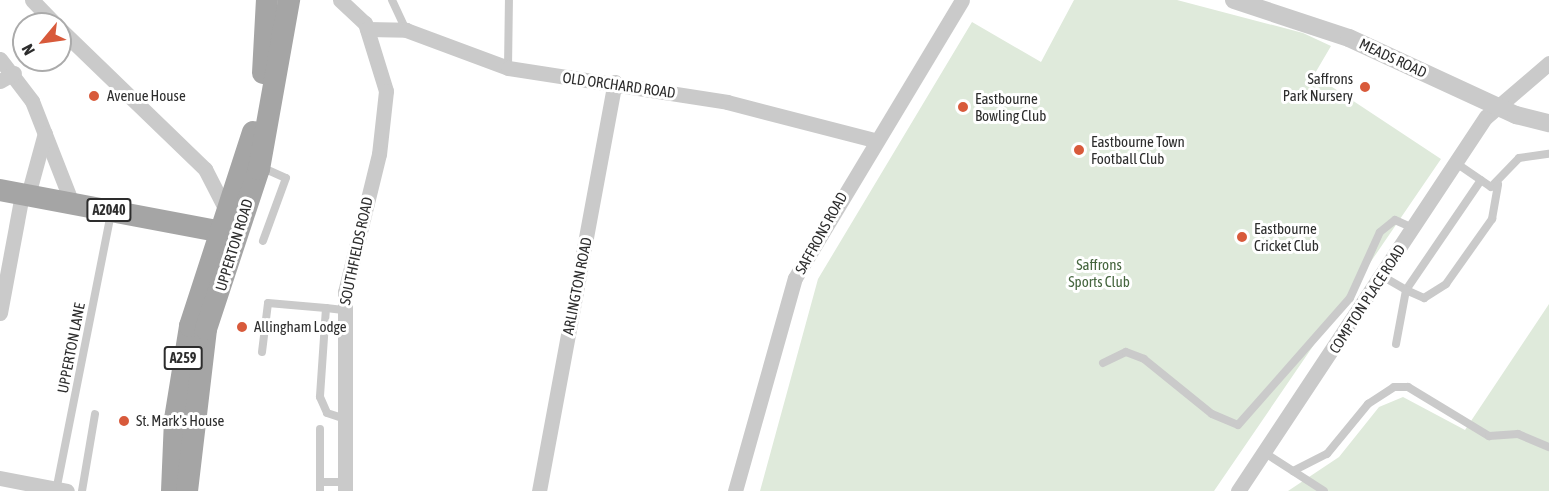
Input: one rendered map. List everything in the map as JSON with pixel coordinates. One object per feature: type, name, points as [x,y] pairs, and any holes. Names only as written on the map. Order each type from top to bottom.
[{"type":"main road","name":"UPPERTON ROAD","points":[[252,165],[260,99],[267,0]]},
{"type":"main road","name":"UPPERTON ROAD","points":[[172,491],[181,368],[226,225],[252,165],[289,0]]},
{"type":"main road","name":"A2040","points":[[17,193],[111,210],[226,225]]},
{"type":"main road","name":"UPPERTON ROAD","points":[[187,491],[198,368],[226,225]]},
{"type":"street","points":[[32,0],[44,12]]},
{"type":"street","points":[[340,0],[365,23]]},
{"type":"street","name":"SOUTHFIELDS ROAD","points":[[346,486],[343,310],[379,154],[386,91],[365,23],[362,0]]},
{"type":"street","name":"SAFFRONS ROAD","points":[[735,491],[795,278],[874,140],[962,0]]},
{"type":"street","name":"MEADS ROAD","points":[[1234,0],[1349,38],[1496,106],[1549,123]]},
{"type":"street","name":"OLD ORCHARD ROAD","points":[[365,23],[406,30],[508,68],[615,82],[727,102],[874,140]]},
{"type":"street","points":[[72,41],[205,169],[219,176],[252,165]]},
{"type":"street","points":[[0,59],[14,73],[45,133],[72,203]]},
{"type":"street","name":"COMPTON PLACE ROAD","points":[[1238,491],[1496,106],[1549,63]]},
{"type":"street","points":[[0,81],[14,73]]},
{"type":"street","name":"ARLINGTON ROAD","points":[[539,491],[615,82]]},
{"type":"street","points":[[0,313],[17,193],[45,133]]},
{"type":"street","points":[[205,169],[226,225]]},
{"type":"street","points":[[0,478],[60,490]]},
{"type":"lane","points":[[392,0],[406,30]]},
{"type":"lane","points":[[508,68],[509,0]]},
{"type":"lane","points":[[1382,276],[1424,298],[1446,285],[1492,219],[1498,185],[1519,158],[1549,154]]},
{"type":"lane","points":[[1456,163],[1481,180],[1498,185]]},
{"type":"lane","points":[[252,165],[286,178],[263,241]]},
{"type":"lane","points":[[1396,344],[1406,290],[1481,180]]},
{"type":"lane","name":"UPPERTON LANE","points":[[60,490],[111,210]]},
{"type":"lane","points":[[1103,363],[1126,352],[1143,359],[1212,414],[1238,424],[1337,316],[1364,275],[1380,232],[1395,220],[1413,228]]},
{"type":"lane","points":[[262,351],[268,303],[343,310]]},
{"type":"lane","points":[[327,308],[320,397],[327,413],[345,419]]},
{"type":"lane","points":[[1293,471],[1327,454],[1368,404],[1394,387],[1408,387],[1489,436],[1518,434],[1549,447]]},
{"type":"lane","points":[[82,491],[94,414]]},
{"type":"lane","points":[[320,429],[320,491]]},
{"type":"lane","points":[[1265,453],[1324,491]]},
{"type":"lane","points":[[320,482],[346,486]]},
{"type":"green space","name":"Saffrons Sports Club","points":[[1074,0],[1177,0],[1303,33],[1331,46],[1314,75],[1441,159],[1214,491],[760,491],[818,279],[972,22],[1041,62]]},
{"type":"green space","points":[[1549,304],[1549,491],[1288,491],[1339,457],[1379,407],[1403,397],[1465,430]]},
{"type":"place","name":"Saffrons Park Nursery","points":[[1365,87]]},
{"type":"place","name":"Avenue House","points":[[94,96]]},
{"type":"place","name":"Eastbourne Bowling Club","points":[[963,107]]},
{"type":"place","name":"Eastbourne Town Football Club","points":[[1079,150]]},
{"type":"place","name":"Eastbourne Cricket Club","points":[[1242,237]]},
{"type":"place","name":"Allingham Lodge","points":[[242,327]]},
{"type":"place","name":"St. Mark's House","points":[[124,421]]}]
